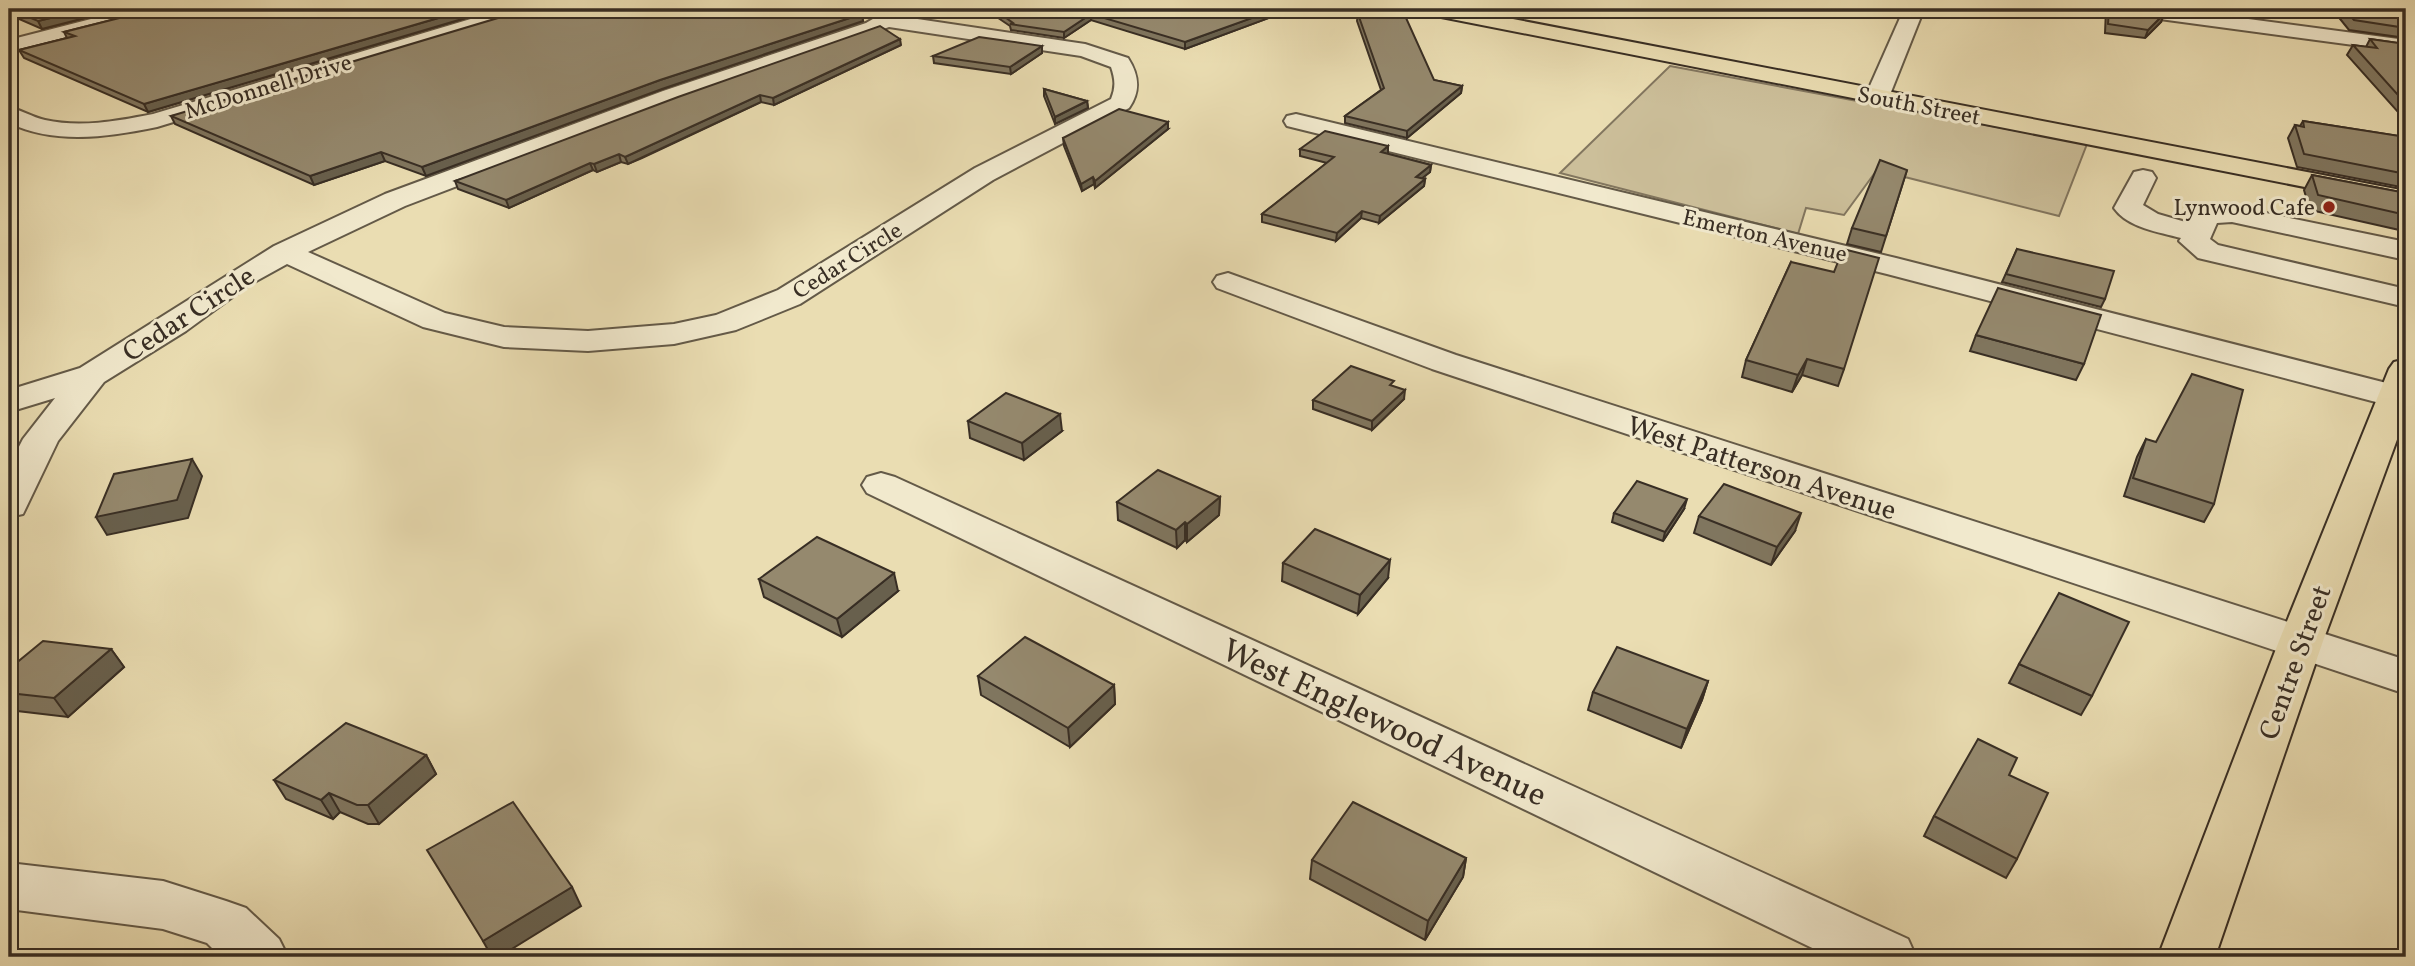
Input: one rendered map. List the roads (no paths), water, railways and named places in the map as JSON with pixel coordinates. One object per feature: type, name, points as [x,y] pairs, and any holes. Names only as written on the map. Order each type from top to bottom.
[{"type":"main road","name":"South Street","points":[[1432,9],[2406,199]]},
{"type":"main road","name":"Centre Street","points":[[2186,957],[2301,641],[2401,382]]},
{"type":"street","points":[[9,46],[153,9]]},
{"type":"street","name":"McDonnell Drive","points":[[9,114],[22,122],[73,132],[118,128],[158,120],[524,9]]},
{"type":"street","points":[[1877,97],[1914,9]]},
{"type":"street","points":[[2130,9],[2233,16],[2406,46]]},
{"type":"street","name":"Cedar Circle","points":[[92,375],[284,252],[395,200],[895,15],[1085,50],[1120,62],[1128,79],[1121,103],[984,174],[789,297],[725,323],[674,334],[588,341],[504,337],[434,320],[284,252]]},
{"type":"street","name":"Emerton Avenue","points":[[1296,121],[1896,267],[2401,382]]},
{"type":"street","points":[[2143,178],[2128,208],[2148,220],[2198,234]]},
{"type":"street","points":[[2406,251],[2232,214],[2207,215],[2194,241],[2208,252],[2406,298]]},
{"type":"street","name":"West Patterson Avenue","points":[[1227,282],[1444,362],[2406,677]]},
{"type":"street","points":[[9,401],[92,375]]},
{"type":"street","points":[[9,505],[41,439],[92,375]]},
{"type":"street","name":"West Englewood Avenue","points":[[881,485],[1888,957]]},
{"type":"street","points":[[9,886],[163,905],[226,925],[259,957]]},
{"type":"place","name":"Lynwood Cafe","points":[[2329,207]]}]
